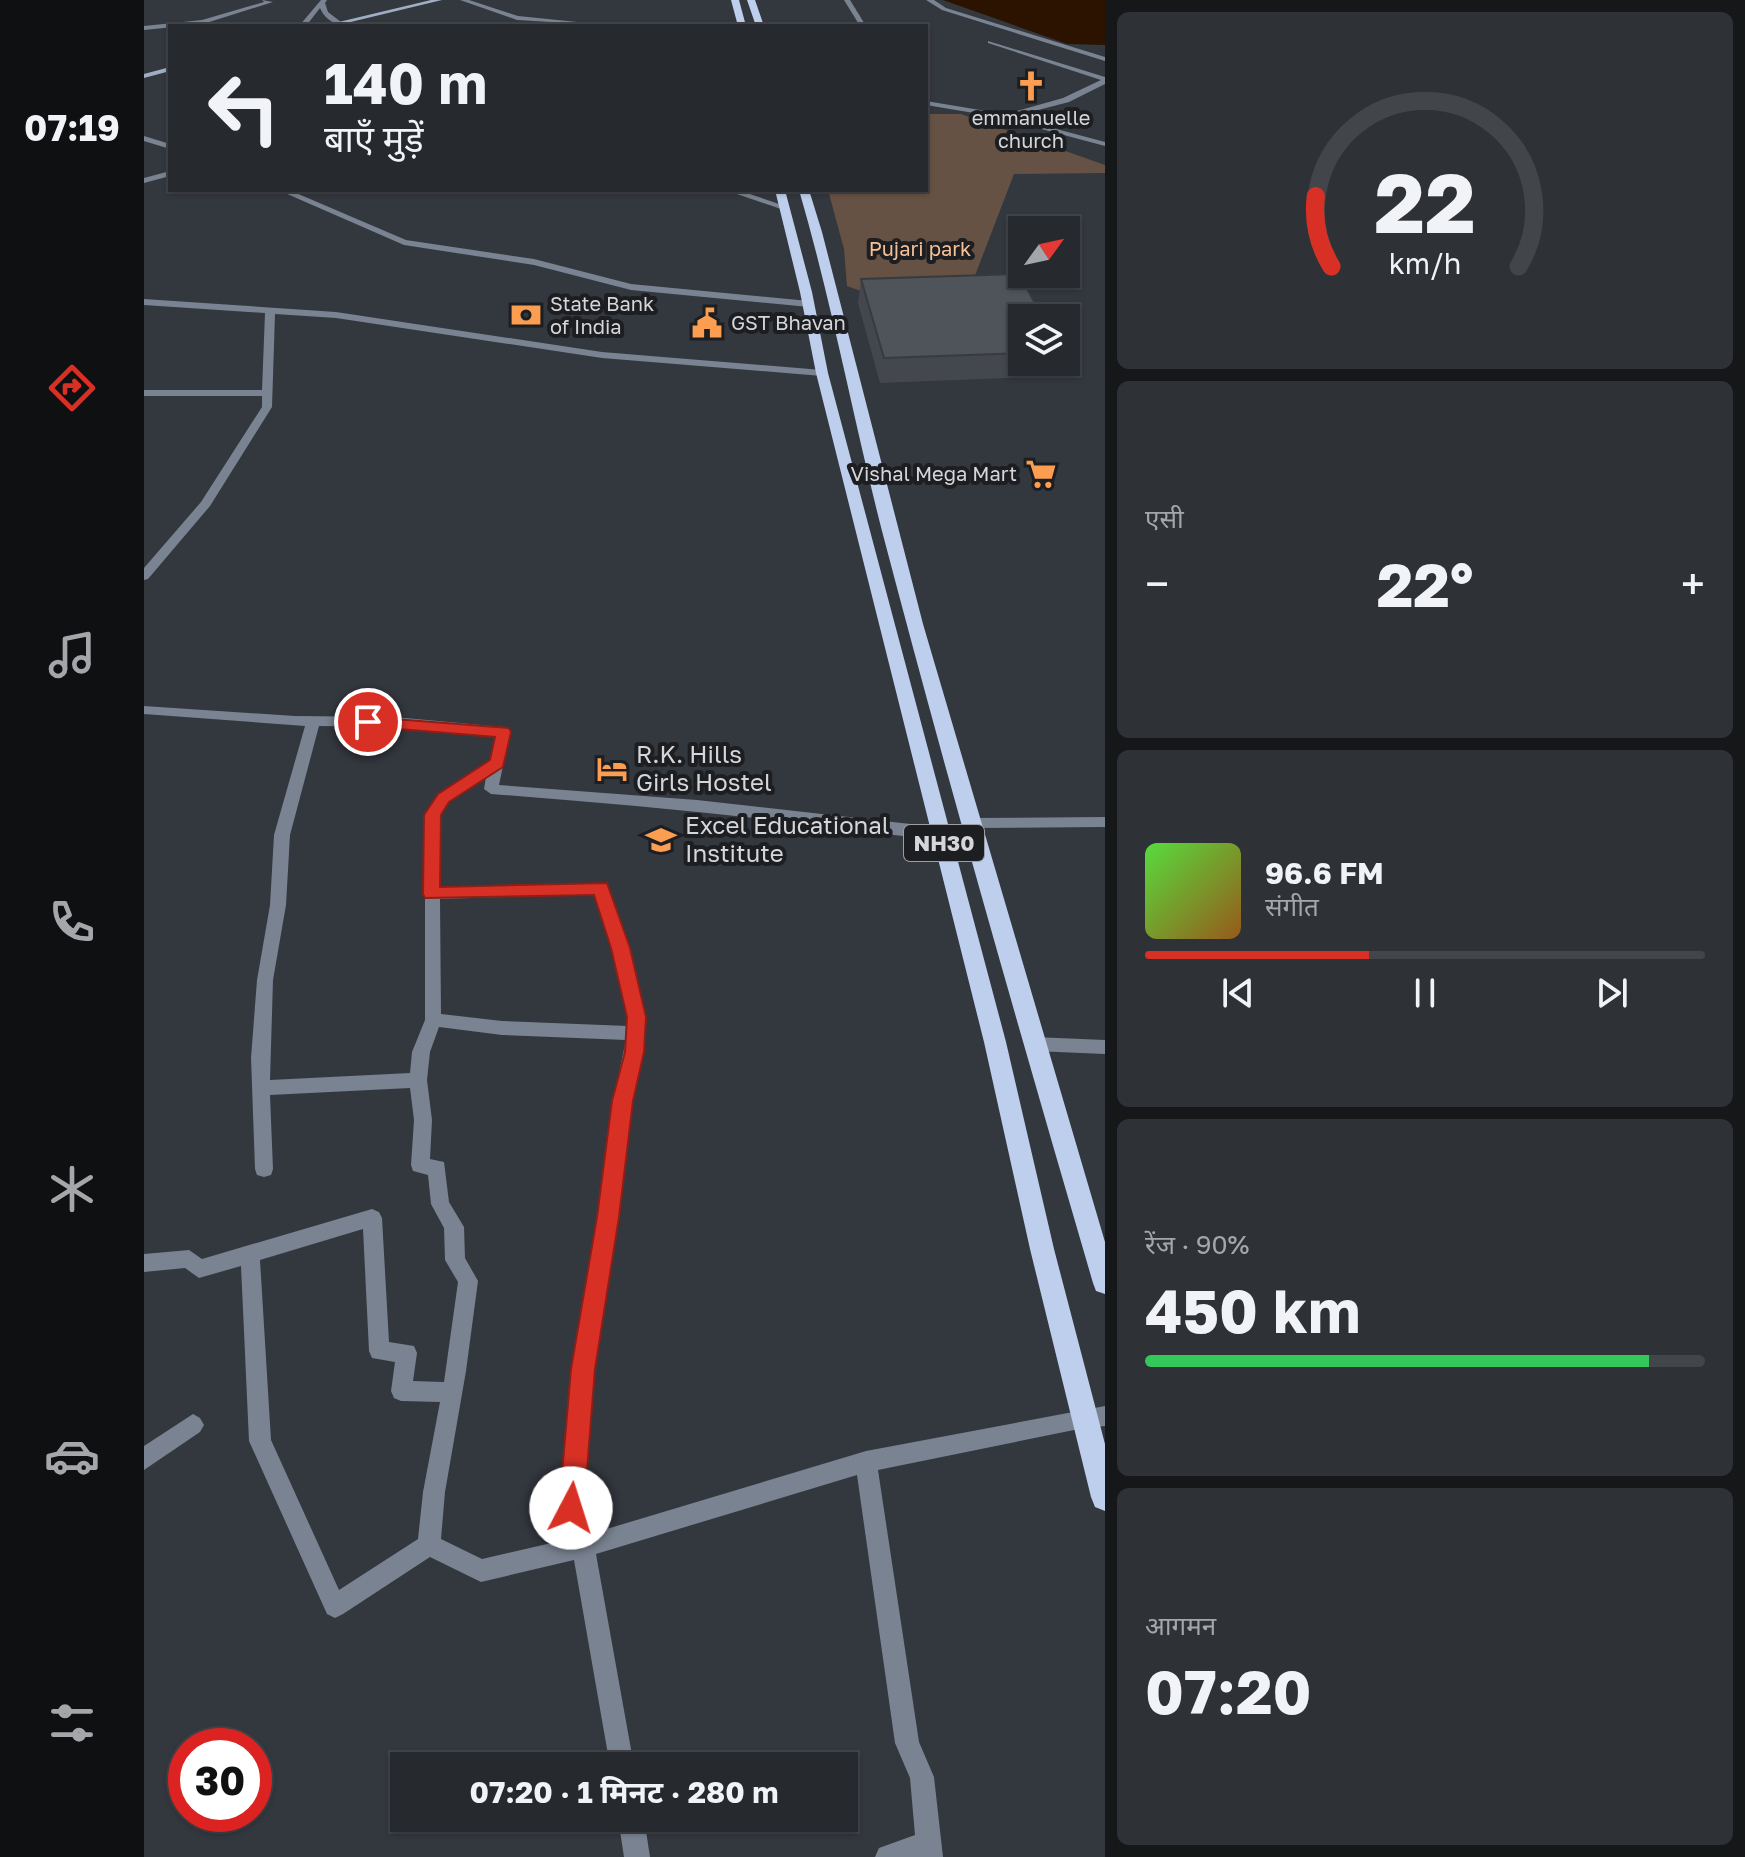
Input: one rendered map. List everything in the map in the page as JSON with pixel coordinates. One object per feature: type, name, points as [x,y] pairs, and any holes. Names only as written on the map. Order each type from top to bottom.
[{"type":"main road","points":[[735,0],[741,24]]},
{"type":"main road","points":[[751,0],[759,24]]},
{"type":"main road","points":[[342,24],[442,2]]},
{"type":"main road","points":[[145,73],[168,67]]},
{"type":"main road","name":"NH30","points":[[805,192],[846,348],[868,450],[970,823],[1105,1283]]},
{"type":"main road","name":"NH30","points":[[782,198],[809,304],[822,373],[1095,1417],[1105,1497]]},
{"type":"street","points":[[183,24],[203,22],[270,2],[265,0]]},
{"type":"street","points":[[463,0],[517,18],[590,24]]},
{"type":"street","points":[[847,0],[862,24]]},
{"type":"street","points":[[929,0],[944,9],[1105,57]]},
{"type":"street","points":[[323,2],[325,13],[342,24]]},
{"type":"street","points":[[304,24],[323,2]]},
{"type":"street","points":[[144,28],[168,26]]},
{"type":"street","points":[[990,42],[1105,80]]},
{"type":"street","points":[[1006,117],[1066,100],[1105,80]]},
{"type":"street","points":[[928,103],[1006,117],[1105,144]]},
{"type":"street","points":[[928,110],[1017,126],[1105,151]]},
{"type":"street","points":[[144,138],[168,146]]},
{"type":"street","points":[[144,181],[168,174]]},
{"type":"street","points":[[287,192],[404,242],[534,262],[631,287],[809,304]]},
{"type":"street","points":[[742,192],[782,198]]},
{"type":"street","points":[[144,302],[336,315],[602,355],[822,373]]},
{"type":"street","points":[[144,576],[206,504],[267,407],[270,310]]},
{"type":"street","points":[[144,393],[269,393]]},
{"type":"street","points":[[144,710],[313,722],[394,722],[503,732],[491,789],[697,805],[941,832]]},
{"type":"street","points":[[264,1169],[261,1088],[265,980],[278,905],[282,835],[313,722]]},
{"type":"street","points":[[429,1545],[434,1492],[468,1281],[455,1260],[454,1227],[440,1204],[437,1168],[420,1165],[423,1120],[418,1080],[421,1052],[433,1020],[432,815],[443,798],[497,763]]},
{"type":"street","points":[[970,823],[1105,822]]},
{"type":"street","points":[[431,894],[601,888],[621,948],[637,1017],[583,1369],[571,1508],[583,1547],[620,1752]]},
{"type":"street","points":[[433,1020],[502,1028],[636,1033]]},
{"type":"street","points":[[1034,1044],[1105,1047]]},
{"type":"street","points":[[261,1088],[418,1080]]},
{"type":"street","points":[[144,1263],[189,1259],[199,1269],[372,1218],[379,1351],[407,1353],[401,1391],[452,1392]]},
{"type":"street","points":[[250,1254],[260,1441],[335,1606],[429,1545]]},
{"type":"street","points":[[429,1545],[481,1571],[583,1547],[866,1462],[1095,1417]]},
{"type":"street","points":[[144,1459],[193,1425]]},
{"type":"street","points":[[866,1462],[907,1743],[922,1777],[929,1850],[888,1857]]},
{"type":"street","points":[[633,1832],[637,1857]]},
{"type":"green space","name":"Pujari park","points":[[928,114],[961,114],[1105,165],[1105,173],[1014,174],[956,325],[847,286],[844,249],[829,192],[928,192]]},
{"type":"shaded area","points":[[943,0],[1105,0],[1105,45],[1067,44]]},
{"type":"building","points":[[1008,274],[1008,288],[1027,288],[1035,304],[1008,304],[1008,354],[884,358],[861,279]]},
{"type":"place","name":"emmanuelle church","points":[[1031,86]]},
{"type":"place","name":"State Bank of India","points":[[526,315]]},
{"type":"place","name":"GST Bhavan","points":[[707,323]]},
{"type":"place","name":"Vishal Mega Mart","points":[[1041,474]]},
{"type":"place","name":"R.K. Hills Girls Hostel","points":[[612,769]]},
{"type":"place","name":"Excel Educational Institute","points":[[661,840]]},
{"type":"route","points":[[368,722],[503,732],[497,763],[443,798],[432,815],[431,894],[601,888],[621,948],[637,1017],[634,1052],[622,1101],[608,1217],[583,1369],[571,1508]]}]
